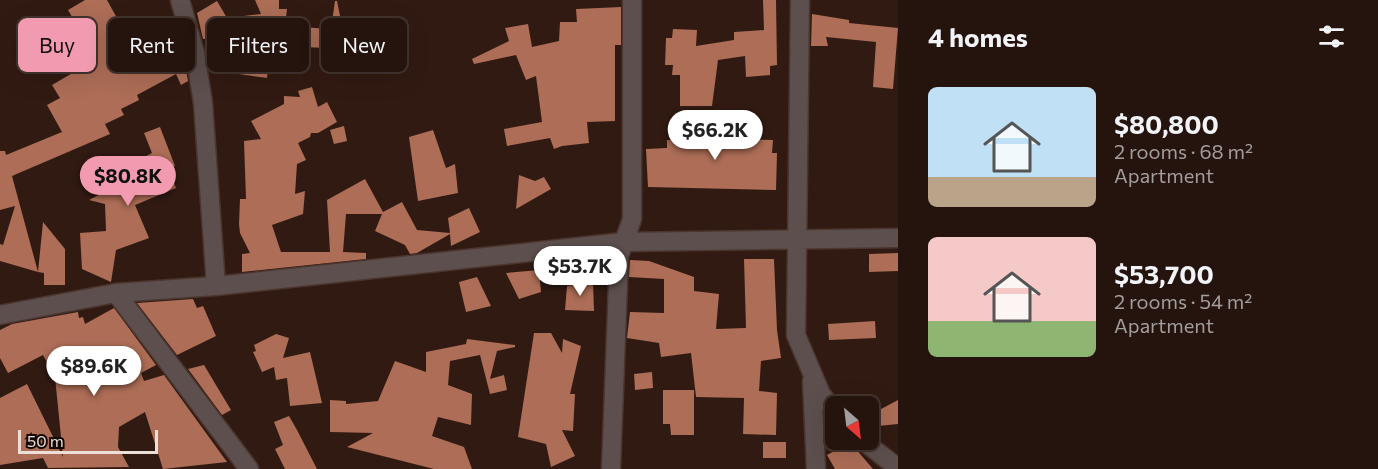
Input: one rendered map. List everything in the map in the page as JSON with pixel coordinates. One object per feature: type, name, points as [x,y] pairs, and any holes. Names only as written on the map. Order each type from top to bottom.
[{"type":"street","points":[[180,0],[195,53],[203,103],[216,286]]},
{"type":"street","points":[[610,469],[619,256],[632,219],[632,0]]},
{"type":"street","points":[[800,0],[796,335],[825,399]]},
{"type":"street","points":[[0,315],[116,293],[216,286],[624,243],[898,238]]},
{"type":"street","points":[[116,293],[249,469]]},
{"type":"street","points":[[811,366],[816,469]]},
{"type":"street","points":[[875,450],[898,468]]},
{"type":"building","points":[[85,0],[107,0],[117,18],[108,18],[108,72],[186,72],[188,81],[181,85],[176,74],[137,95],[139,100],[121,109],[124,115],[105,124],[110,134],[12,176],[38,272],[0,261],[0,244],[3,245],[15,206],[0,210],[0,151],[5,151],[6,155],[62,132],[47,105],[60,98],[52,85],[74,72],[96,72],[96,18],[73,18],[68,10]]},
{"type":"building","points":[[255,0],[279,0],[279,9],[287,9],[286,18],[227,18],[261,14]]},
{"type":"building","points":[[763,0],[776,0],[777,65],[770,66],[770,75],[746,77],[745,56],[718,60],[712,106],[680,106],[680,75],[672,75],[673,65],[665,65],[666,38],[672,38],[673,29],[697,30],[696,46],[734,40],[734,32],[764,30]]},
{"type":"building","points":[[217,1],[227,18],[207,18],[207,39],[203,39],[197,13]]},
{"type":"building","points":[[335,1],[337,1],[340,18],[333,18]]},
{"type":"building","points":[[621,7],[621,45],[615,45],[615,121],[587,122],[589,143],[554,149],[550,138],[507,146],[504,129],[542,122],[536,76],[526,80],[516,55],[474,64],[472,59],[509,41],[505,28],[528,24],[532,47],[559,41],[560,22],[577,22],[576,9]]},
{"type":"building","points":[[812,14],[849,20],[849,23],[898,28],[893,89],[873,87],[876,42],[826,37],[828,46],[811,46]]},
{"type":"building","points":[[309,28],[321,28],[321,48],[309,47]]},
{"type":"building","points":[[225,72],[268,72],[267,78]]},
{"type":"building","points":[[312,87],[318,107],[327,102],[337,122],[318,133],[311,133],[310,137],[298,143],[306,160],[297,164],[295,194],[305,191],[303,214],[272,225],[281,252],[330,252],[327,200],[365,179],[383,212],[402,202],[417,230],[450,233],[448,218],[469,208],[480,232],[451,246],[450,234],[417,253],[410,254],[405,245],[375,231],[382,214],[346,214],[343,252],[366,253],[366,259],[242,272],[242,254],[250,253],[240,233],[239,224],[240,199],[246,199],[244,141],[261,139],[251,121],[284,104],[284,96],[300,97],[298,91]]},
{"type":"building","points":[[736,113],[736,139],[773,140],[772,153],[777,153],[776,190],[648,187],[646,149],[667,148],[667,140],[713,142],[712,114]]},
{"type":"building","points":[[344,126],[347,141],[334,144],[330,130]]},
{"type":"building","points":[[160,127],[175,166],[168,169],[176,188],[135,205],[149,238],[116,250],[111,282],[82,269],[80,233],[106,231],[105,204],[89,200],[126,181],[120,170],[152,153],[144,133]]},
{"type":"building","points":[[433,130],[446,168],[455,164],[458,193],[418,201],[409,137]]},
{"type":"building","points":[[519,175],[535,181],[544,177],[551,189],[516,209]]},
{"type":"building","points":[[43,222],[65,249],[65,285],[44,285],[44,273],[38,272]]},
{"type":"building","points":[[898,253],[898,271],[869,272],[869,254]]},
{"type":"building","points":[[744,259],[774,259],[777,330],[781,358],[761,361],[759,391],[777,393],[776,435],[743,434],[744,398],[696,397],[691,353],[661,357],[659,343],[627,338],[630,312],[664,313],[664,279],[629,277],[630,260],[649,261],[694,277],[694,291],[719,294],[716,329],[746,328]]},
{"type":"building","points":[[539,270],[541,292],[519,299],[506,273]]},
{"type":"building","points":[[477,277],[491,306],[466,312],[459,282]]},
{"type":"building","points":[[593,282],[594,311],[565,310],[567,286]]},
{"type":"building","points":[[193,299],[197,308],[203,306],[216,336],[177,355],[137,303]]},
{"type":"building","points":[[114,308],[156,365],[141,373],[144,381],[164,375],[227,462],[163,469],[145,412],[119,427],[118,447],[129,467],[48,468],[43,458],[0,465],[0,398],[27,384],[63,457],[55,377],[43,355],[8,373],[0,358],[0,330],[12,324],[78,312],[79,318],[83,317],[85,324]]},
{"type":"building","points":[[875,321],[876,338],[829,340],[828,324]]},
{"type":"building","points":[[534,333],[551,333],[562,353],[563,339],[581,346],[570,394],[575,394],[573,431],[562,430],[575,456],[551,467],[546,444],[518,437]]},
{"type":"building","points":[[276,334],[289,338],[283,358],[310,352],[322,403],[290,406],[287,378],[276,380],[274,367],[262,372],[253,352],[256,351],[254,345]]},
{"type":"building","points":[[467,339],[515,345],[515,347],[497,351],[490,379],[504,375],[507,390],[490,394],[480,355],[450,361],[448,385],[472,394],[471,425],[438,417],[432,436],[464,447],[472,469],[434,469],[347,447],[373,433],[330,432],[330,400],[346,401],[346,404],[378,401],[395,361],[426,372],[426,352],[466,344]]},
{"type":"building","points":[[204,365],[231,410],[222,415],[188,369]]},
{"type":"building","points":[[652,372],[653,388],[635,390],[634,374]]},
{"type":"building","points":[[663,390],[694,390],[694,435],[671,435],[670,424],[663,424]]},
{"type":"building","points":[[898,400],[898,424],[879,426],[879,410]]},
{"type":"building","points":[[289,416],[317,469],[285,469],[275,449],[283,445],[274,422]]},
{"type":"building","points":[[763,442],[786,442],[786,458],[763,458]]},
{"type":"building","points":[[836,450],[857,450],[873,469],[835,469],[827,455]]}]
